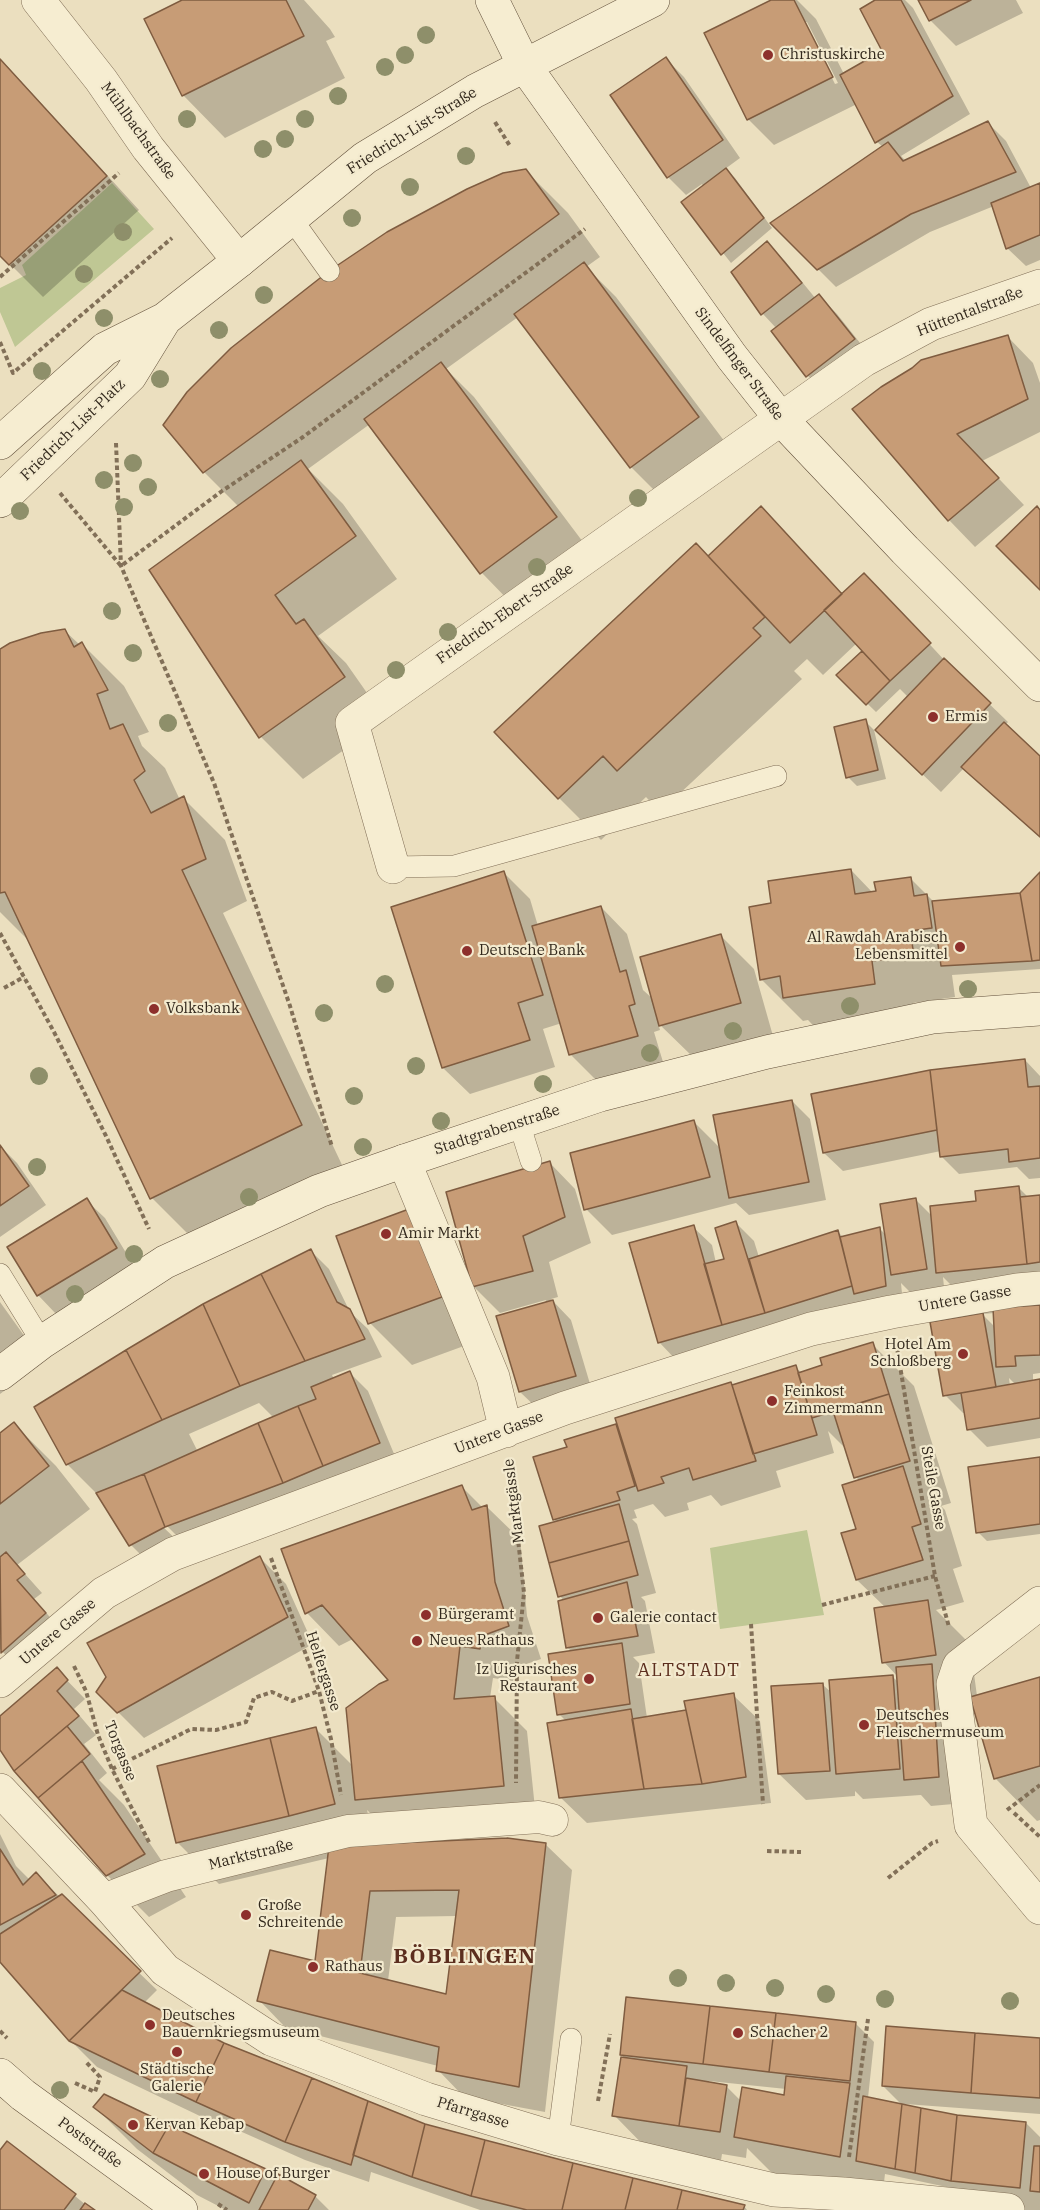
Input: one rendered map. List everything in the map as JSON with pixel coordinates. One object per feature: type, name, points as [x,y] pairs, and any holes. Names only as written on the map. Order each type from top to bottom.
[{"type":"street","name":"Mühlbachstraße","points":[[38,0],[79,51],[148,148],[239,261]]},
{"type":"street","name":"Sindelfinger Straße","points":[[492,0],[524,65],[732,357],[781,419],[905,550],[1040,685]]},
{"type":"street","name":"Friedrich-List-Straße","points":[[165,319],[365,158],[475,91],[653,0]]},
{"type":"street","name":"Hüttentalstraße","points":[[781,419],[864,360],[931,324],[1040,286]]},
{"type":"street","points":[[0,443],[105,349],[165,319]]},
{"type":"street","name":"Friedrich-List-Platz","points":[[0,501],[130,376],[165,319]]},
{"type":"street","name":"Friedrich-Ebert-Straße","points":[[393,867],[352,723],[781,419]]},
{"type":"street","name":"Stadtgrabenstraße","points":[[0,1374],[42,1342],[165,1262],[319,1191],[404,1161],[600,1095],[778,1050],[932,1017],[1040,1009]]},
{"type":"street","points":[[404,1161],[493,1377],[506,1431]]},
{"type":"street","name":"Untere Gasse","points":[[0,1680],[104,1593],[173,1554],[565,1408],[811,1329],[891,1312],[1040,1288]]},
{"type":"street","points":[[1040,1603],[956,1675],[971,1825],[1040,1908]]},
{"type":"street","points":[[0,1790],[104,1900]]},
{"type":"street","name":"Marktstraße","points":[[104,1900],[166,1876],[348,1831],[546,1819]]},
{"type":"street","name":"Pfarrgasse","points":[[104,1900],[165,1970],[271,2039],[426,2099],[773,2200],[844,2194],[903,2205],[1008,2210]]},
{"type":"street","name":"Poststraße","points":[[0,2075],[23,2095],[181,2210]]},
{"type":"lane","points":[[291,218],[329,271]]},
{"type":"lane","points":[[393,867],[454,866],[776,776]]},
{"type":"lane","points":[[519,1123],[531,1161]]},
{"type":"lane","points":[[0,1275],[42,1342]]},
{"type":"lane","points":[[558,2139],[571,2039]]},
{"type":"path","points":[[0,277],[148,148]]},
{"type":"path","points":[[0,342],[13,373],[163,244],[201,216]]},
{"type":"path","points":[[121,566],[222,491],[303,437],[585,229]]},
{"type":"path","points":[[116,435],[121,566]]},
{"type":"path","points":[[54,487],[121,566],[214,783],[290,1006],[333,1148],[319,1191]]},
{"type":"path","points":[[0,933],[106,1136],[136,1204]]},
{"type":"path","points":[[4,988],[24,977]]},
{"type":"path","name":"Steile Gasse","points":[[891,1312],[936,1576],[956,1675]]},
{"type":"path","name":"Marktgässle","points":[[506,1431],[524,1593],[517,1661],[515,1781],[546,1819]]},
{"type":"path","name":"Helfergasse","points":[[258,1523],[319,1691],[331,1739],[348,1831]]},
{"type":"path","points":[[822,1605],[936,1576]]},
{"type":"path","points":[[751,1624],[763,1804]]},
{"type":"path","name":"Torgasse","points":[[57,1632],[86,1691],[98,1735],[112,1769],[166,1876]]},
{"type":"path","points":[[112,1769],[190,1729],[216,1730],[246,1722],[254,1698],[272,1692],[292,1701],[319,1691]]},
{"type":"path","points":[[1040,1785],[1009,1809],[1040,1837]]},
{"type":"path","points":[[888,1878],[932,1843]]},
{"type":"path","points":[[767,1851],[801,1852]]},
{"type":"path","points":[[844,2194],[868,2019]]},
{"type":"path","points":[[590,2146],[610,2034]]},
{"type":"green space","points":[[112,183],[154,229],[15,347],[0,312],[0,288],[26,275],[22,265]]},
{"type":"green space","points":[[807,1530],[824,1615],[720,1629],[710,1548]]},
{"type":"building","points":[[182,0],[286,0],[304,36],[182,96],[144,19]]},
{"type":"building","name":"Christuskirche","points":[[771,0],[794,0],[833,77],[747,120],[704,33]]},
{"type":"building","points":[[875,0],[901,0],[953,96],[875,143],[840,75],[882,51],[860,9]]},
{"type":"building","points":[[918,0],[971,0],[929,21]]},
{"type":"building","points":[[666,57],[723,140],[667,178],[610,95]]},
{"type":"building","points":[[0,59],[107,176],[9,265],[0,256]]},
{"type":"building","points":[[988,121],[1016,172],[911,214],[817,270],[770,223],[888,142],[903,161]]},
{"type":"building","points":[[726,168],[764,218],[721,255],[681,202]]},
{"type":"building","points":[[526,169],[559,214],[203,473],[163,425],[187,392],[231,348],[329,271],[387,232],[467,189],[503,173]]},
{"type":"building","points":[[1040,183],[1040,235],[1006,249],[991,203]]},
{"type":"building","points":[[767,241],[802,283],[761,315],[731,272]]},
{"type":"building","points":[[584,262],[699,417],[630,468],[514,314]]},
{"type":"building","points":[[819,294],[855,339],[806,377],[771,331]]},
{"type":"building","points":[[1008,335],[1028,399],[957,434],[999,478],[948,521],[852,409],[921,360]]},
{"type":"building","points":[[441,362],[557,517],[480,574],[364,419]]},
{"type":"building","points":[[301,460],[356,536],[275,595],[296,624],[304,619],[345,677],[259,738],[149,570]]},
{"type":"building","points":[[761,506],[842,594],[790,643],[708,556]]},
{"type":"building","points":[[1037,506],[1040,510],[1040,590],[996,546]]},
{"type":"building","points":[[696,543],[765,617],[753,628],[761,636],[617,771],[603,756],[558,799],[494,732]]},
{"type":"building","points":[[864,573],[931,643],[890,681],[824,610]]},
{"type":"building","name":"Volksbank","points":[[65,629],[74,647],[82,642],[108,690],[97,694],[110,729],[123,724],[145,771],[134,780],[151,813],[184,796],[206,859],[182,870],[302,1125],[150,1199],[5,892],[0,893],[0,649],[10,643],[41,633]]},
{"type":"building","points":[[862,651],[890,681],[866,705],[836,675]]},
{"type":"building","name":"Ermis","points":[[944,658],[991,703],[922,775],[875,730]]},
{"type":"building","points":[[866,719],[878,770],[846,778],[834,727]]},
{"type":"building","points":[[1004,722],[1040,756],[1040,837],[961,767]]},
{"type":"building","points":[[851,869],[855,894],[876,891],[874,882],[911,877],[914,896],[927,894],[932,928],[910,931],[914,955],[872,961],[875,984],[783,998],[780,976],[760,980],[749,907],[771,903],[768,881]]},
{"type":"building","name":"Deutsche Bank","points":[[504,871],[543,995],[518,1003],[530,1040],[442,1068],[391,907]]},
{"type":"building","points":[[1040,872],[1040,960],[1032,961],[1020,893]]},
{"type":"building","points":[[1020,893],[1032,961],[941,966],[932,901]]},
{"type":"building","points":[[601,906],[620,972],[626,970],[635,1004],[629,1006],[638,1036],[569,1055],[532,926]]},
{"type":"building","points":[[721,934],[741,1003],[659,1026],[640,957]]},
{"type":"building","points":[[1025,1059],[1028,1087],[1040,1086],[1040,1158],[1009,1162],[1008,1149],[940,1157],[930,1070]]},
{"type":"building","points":[[930,1070],[937,1130],[823,1153],[811,1094]]},
{"type":"building","points":[[792,1100],[809,1182],[729,1198],[713,1115]]},
{"type":"building","points":[[694,1120],[710,1177],[584,1210],[570,1153]]},
{"type":"building","points":[[0,1145],[29,1186],[0,1206]]},
{"type":"building","points":[[550,1161],[565,1217],[523,1236],[533,1271],[472,1287],[446,1192]]},
{"type":"building","points":[[1019,1186],[1027,1264],[936,1273],[930,1206],[976,1201],[975,1191]]},
{"type":"building","points":[[1040,1195],[1040,1262],[1027,1264],[1020,1197]]},
{"type":"building","points":[[87,1198],[117,1248],[37,1296],[7,1247]]},
{"type":"building","points":[[916,1198],[927,1269],[891,1275],[880,1204]]},
{"type":"building","points":[[409,1209],[442,1297],[368,1324],[336,1236]]},
{"type":"building","points":[[736,1221],[765,1313],[722,1325],[704,1264],[724,1259],[715,1228]]},
{"type":"building","points":[[694,1225],[722,1325],[658,1343],[629,1243]]},
{"type":"building","points":[[880,1227],[886,1286],[854,1294],[840,1237]]},
{"type":"building","points":[[838,1230],[852,1286],[765,1313],[749,1259]]},
{"type":"building","points":[[311,1249],[337,1302],[350,1309],[365,1339],[305,1361],[261,1274]]},
{"type":"building","points":[[261,1274],[305,1361],[240,1386],[203,1304]]},
{"type":"building","points":[[553,1300],[576,1376],[519,1392],[496,1316]]},
{"type":"building","points":[[203,1304],[240,1386],[162,1420],[126,1350]]},
{"type":"building","points":[[1040,1305],[1040,1355],[1015,1356],[1016,1366],[996,1367],[993,1308]]},
{"type":"building","name":"Hotel Am Schloßberg","points":[[983,1313],[996,1387],[943,1396],[930,1322]]},
{"type":"building","points":[[873,1342],[889,1394],[812,1418],[798,1373],[822,1365],[820,1358]]},
{"type":"building","points":[[126,1350],[162,1420],[66,1465],[34,1407]]},
{"type":"building","name":"Feinkost Zimmermann","points":[[796,1365],[817,1435],[753,1454],[732,1385]]},
{"type":"building","points":[[350,1371],[380,1443],[323,1466],[298,1406],[316,1399],[311,1387]]},
{"type":"building","points":[[1040,1379],[1040,1418],[967,1430],[961,1393]]},
{"type":"building","points":[[731,1382],[756,1461],[693,1480],[689,1468],[661,1477],[664,1483],[638,1491],[615,1418]]},
{"type":"building","points":[[889,1394],[910,1461],[854,1478],[833,1411]]},
{"type":"building","points":[[298,1406],[323,1466],[283,1483],[258,1423]]},
{"type":"building","points":[[14,1422],[49,1466],[0,1504],[0,1433]]},
{"type":"building","points":[[258,1423],[283,1483],[165,1527],[144,1474]]},
{"type":"building","points":[[616,1424],[635,1486],[617,1492],[620,1500],[553,1520],[533,1457],[567,1447],[564,1440]]},
{"type":"building","points":[[1040,1457],[1040,1524],[976,1533],[968,1467]]},
{"type":"building","points":[[903,1466],[921,1524],[912,1527],[923,1560],[856,1580],[841,1533],[856,1529],[842,1485]]},
{"type":"building","points":[[144,1474],[165,1527],[129,1546],[96,1493]]},
{"type":"building","name":"Neues Rathaus","points":[[462,1485],[472,1510],[487,1505],[495,1582],[509,1626],[482,1636],[480,1649],[460,1646],[454,1699],[495,1696],[504,1786],[355,1800],[346,1708],[388,1680],[322,1605],[305,1614],[281,1549]]},
{"type":"building","points":[[619,1504],[629,1541],[549,1563],[539,1526]]},
{"type":"building","points":[[629,1541],[638,1575],[558,1597],[549,1563]]},
{"type":"building","points":[[6,1552],[25,1574],[17,1580],[46,1613],[1,1653],[0,1557]]},
{"type":"building","points":[[260,1556],[288,1617],[117,1713],[96,1692],[106,1677],[87,1643]]},
{"type":"building","name":"Galerie contact","points":[[627,1582],[638,1636],[566,1648],[558,1601]]},
{"type":"building","points":[[928,1600],[936,1655],[882,1663],[874,1608]]},
{"type":"building","name":"Iz Uigurisches Restaurant","points":[[622,1643],[630,1704],[557,1715],[548,1654]]},
{"type":"building","points":[[932,1664],[939,1777],[904,1780],[896,1667]]},
{"type":"building","points":[[57,1667],[68,1680],[57,1691],[79,1716],[14,1771],[0,1750],[0,1716]]},
{"type":"building","name":"Deutsches Fleischermuseum","points":[[893,1675],[900,1769],[836,1774],[829,1680]]},
{"type":"building","points":[[1040,1677],[1040,1766],[994,1779],[970,1697]]},
{"type":"building","points":[[823,1683],[830,1771],[778,1774],[771,1686]]},
{"type":"building","points":[[734,1693],[746,1777],[702,1784],[684,1701]]},
{"type":"building","points":[[631,1709],[644,1789],[559,1798],[547,1723]]},
{"type":"building","points":[[686,1710],[702,1784],[644,1789],[632,1719]]},
{"type":"building","points":[[67,1726],[90,1754],[38,1798],[14,1771]]},
{"type":"building","points":[[316,1727],[335,1804],[289,1816],[270,1738]]},
{"type":"building","points":[[270,1738],[289,1816],[176,1843],[157,1766]]},
{"type":"building","points":[[82,1761],[145,1854],[106,1876],[38,1798]]},
{"type":"building","name":"Rathaus","points":[[507,1838],[546,1843],[519,2087],[436,2071],[439,2047],[257,2001],[270,1950],[315,1961],[329,1846]],"holes":[[[459,1890],[446,1994],[360,1973],[370,1891]]]},
{"type":"building","points":[[0,1849],[23,1885],[36,1872],[56,1895],[0,1925]]},
{"type":"building","points":[[62,1894],[141,1971],[69,2041],[0,1962],[0,1934]]},
{"type":"building","points":[[122,1990],[224,2043],[196,2102],[69,2041]]},
{"type":"building","points":[[626,1997],[710,2006],[703,2064],[620,2055]]},
{"type":"building","points":[[710,2006],[776,2013],[769,2072],[703,2064]]},
{"type":"building","points":[[776,2013],[856,2022],[850,2081],[769,2072]]},
{"type":"building","points":[[886,2026],[975,2033],[971,2093],[882,2086]]},
{"type":"building","points":[[975,2033],[1040,2038],[1040,2098],[971,2093]]},
{"type":"building","points":[[224,2043],[312,2078],[285,2142],[196,2102]]},
{"type":"building","points":[[621,2057],[687,2066],[679,2126],[612,2116]]},
{"type":"building","points":[[786,2076],[850,2083],[840,2157],[734,2137],[742,2087],[784,2095]]},
{"type":"building","points":[[312,2078],[368,2101],[351,2165],[285,2142]]},
{"type":"building","points":[[686,2078],[727,2085],[720,2132],[679,2126]]},
{"type":"building","points":[[104,2094],[169,2125],[153,2153],[93,2107]]},
{"type":"building","points":[[863,2096],[902,2104],[895,2169],[856,2161]]},
{"type":"building","points":[[368,2101],[425,2124],[412,2177],[353,2155]]},
{"type":"building","points":[[902,2104],[921,2108],[915,2173],[895,2169]]},
{"type":"building","points":[[921,2108],[957,2115],[951,2181],[915,2173]]},
{"type":"building","points":[[957,2115],[1026,2122],[1020,2188],[951,2181]]},
{"type":"building","points":[[425,2124],[485,2140],[471,2196],[412,2177]]},
{"type":"building","points":[[169,2125],[266,2169],[249,2203],[153,2153]]},
{"type":"building","points":[[485,2140],[573,2163],[562,2210],[527,2210],[471,2196]]},
{"type":"building","points":[[7,2141],[76,2194],[64,2210],[0,2210],[0,2150]]},
{"type":"building","points":[[1034,2146],[1040,2146],[1040,2192],[1030,2191]]},
{"type":"building","points":[[573,2163],[633,2178],[625,2210],[562,2210]]},
{"type":"building","points":[[278,2174],[316,2195],[308,2210],[259,2210]]},
{"type":"building","points":[[633,2178],[682,2190],[677,2210],[625,2210]]},
{"type":"building","points":[[682,2190],[745,2205],[743,2210],[677,2210]]},
{"type":"building","points":[[85,2203],[95,2210],[80,2210]]},
{"type":"place","name":"Christuskirche","points":[[768,55]]},
{"type":"place","name":"Ermis","points":[[933,717]]},
{"type":"place","name":"Al Rawdah Arabisch Lebensmittel","points":[[960,947]]},
{"type":"place","name":"Deutsche Bank","points":[[467,951]]},
{"type":"place","name":"Volksbank","points":[[154,1009]]},
{"type":"place","name":"Amir Markt","points":[[386,1234]]},
{"type":"place","name":"Hotel Am Schloßberg","points":[[963,1354]]},
{"type":"place","name":"Feinkost Zimmermann","points":[[772,1401]]},
{"type":"place","name":"Bürgeramt","points":[[426,1615]]},
{"type":"place","name":"Galerie contact","points":[[598,1618]]},
{"type":"place","name":"Neues Rathaus","points":[[417,1641]]},
{"type":"place","name":"Iz Uigurisches Restaurant","points":[[589,1679]]},
{"type":"place","name":"Deutsches Fleischermuseum","points":[[864,1725]]},
{"type":"place","name":"Große Schreitende","points":[[246,1915]]},
{"type":"place","name":"Rathaus","points":[[313,1967]]},
{"type":"place","name":"Deutsches Bauernkriegsmuseum","points":[[150,2025]]},
{"type":"place","name":"Schacher 2","points":[[738,2033]]},
{"type":"place","name":"Städtische Galerie","points":[[177,2052]]},
{"type":"place","name":"Kervan Kebap","points":[[133,2125]]},
{"type":"place","name":"House of Burger","points":[[204,2174]]},
{"type":"district","name":"ALTSTADT","points":[[689,1671]]},
{"type":"district","name":"BÖBLINGEN","points":[[465,1957]]}]
